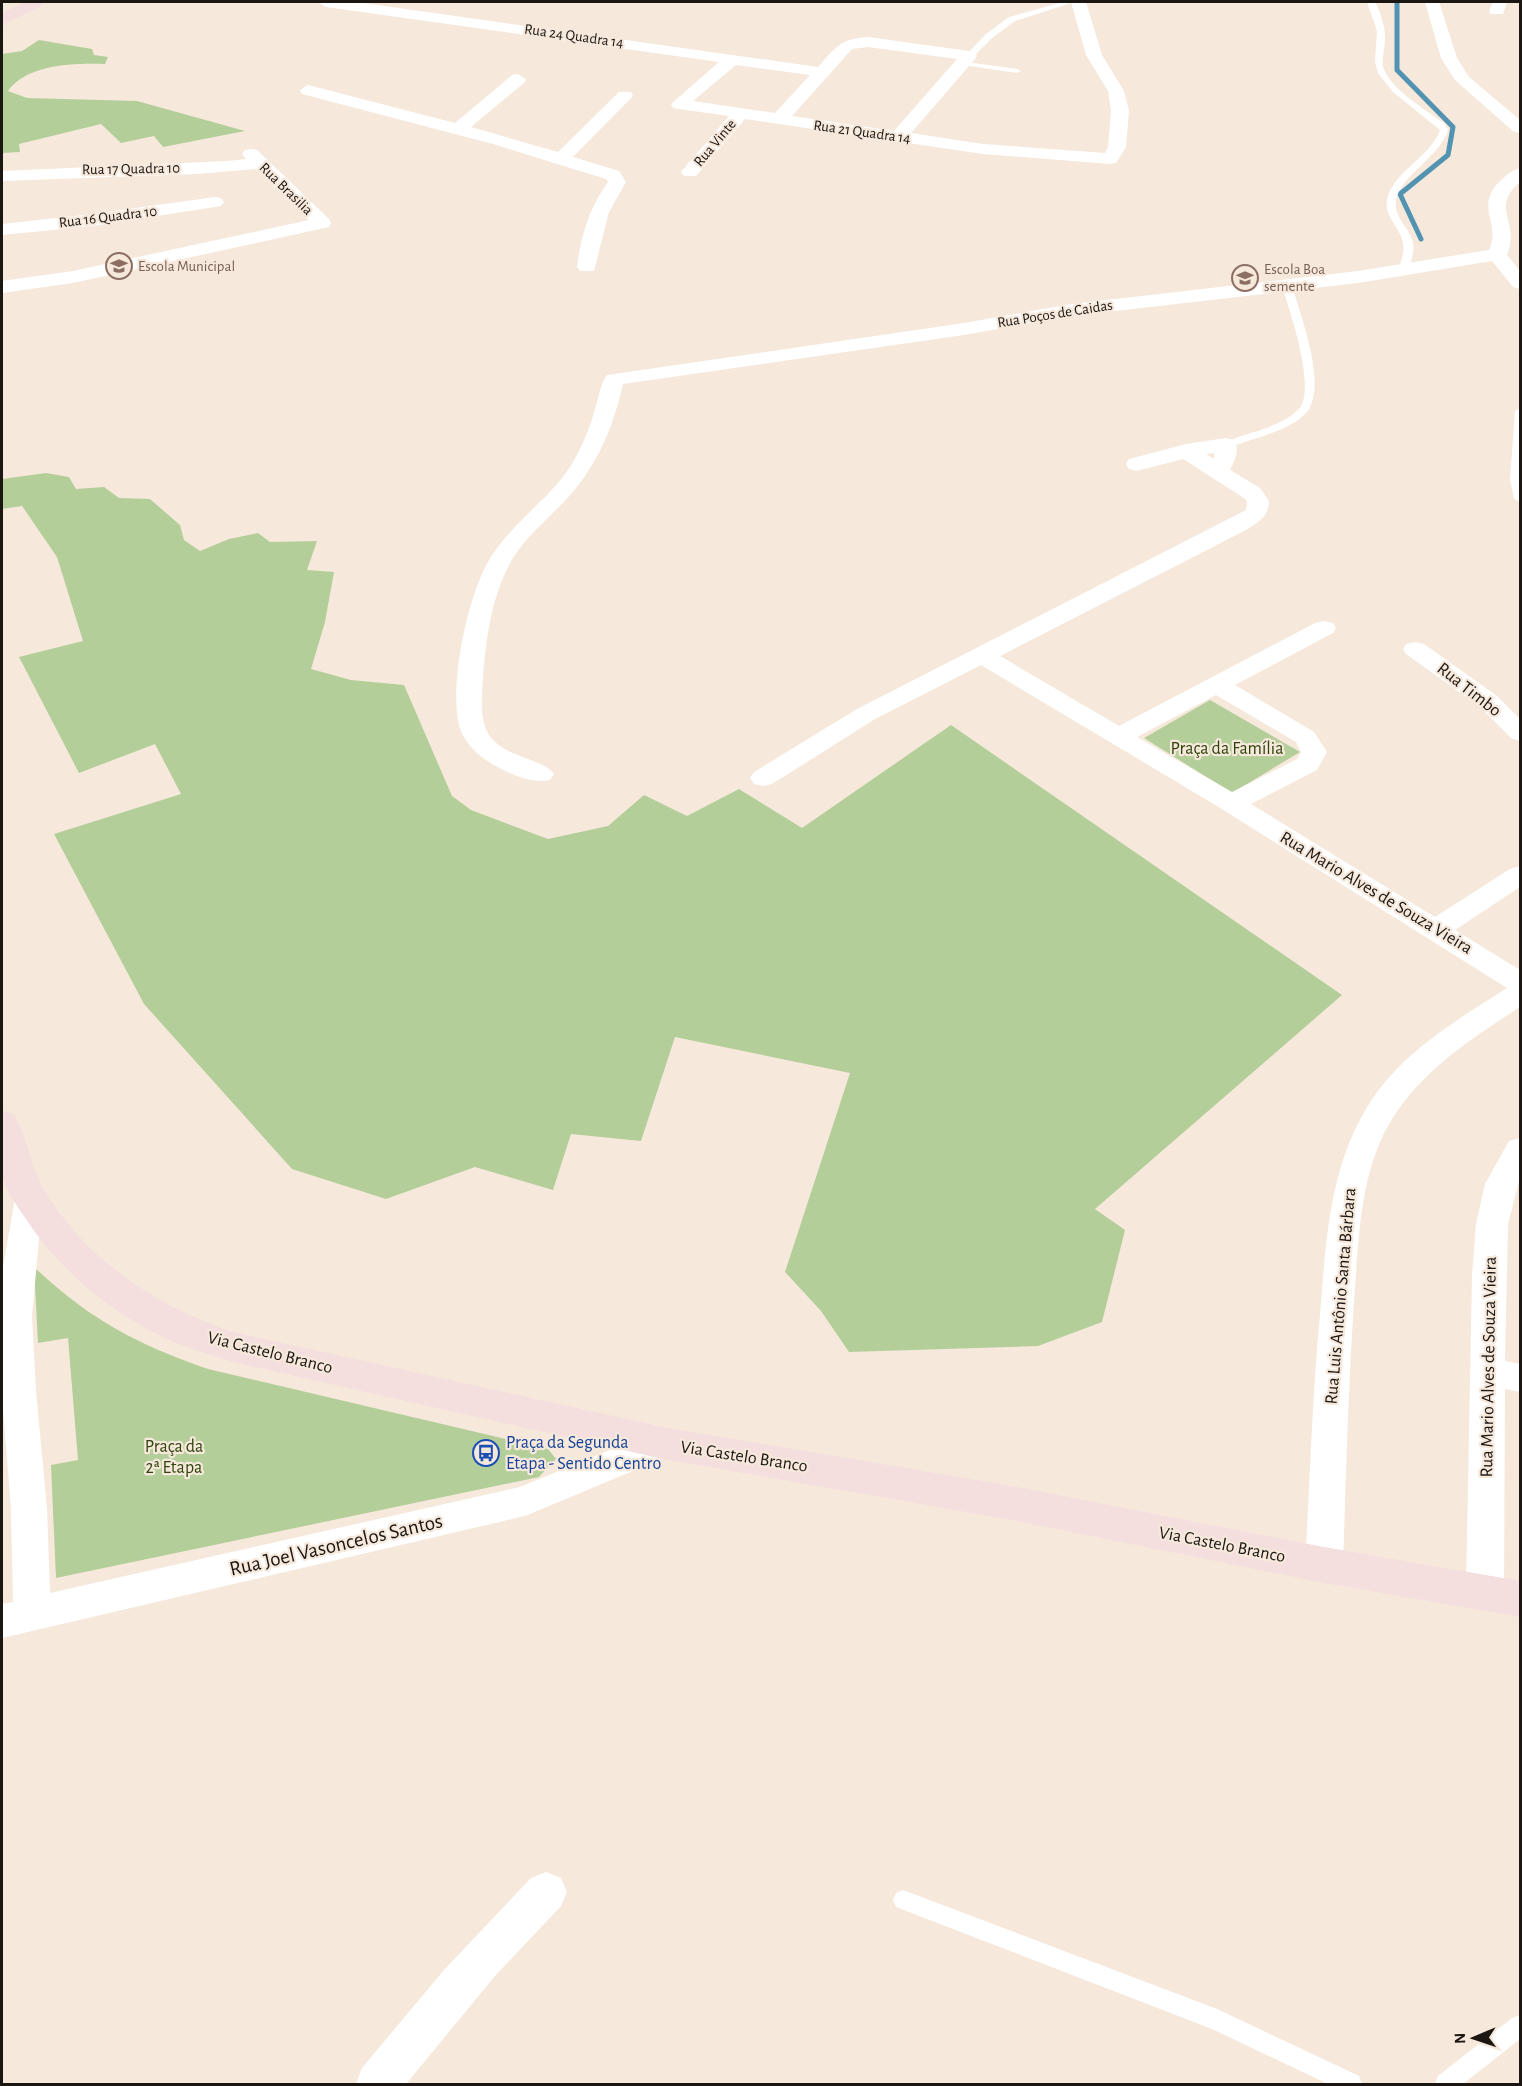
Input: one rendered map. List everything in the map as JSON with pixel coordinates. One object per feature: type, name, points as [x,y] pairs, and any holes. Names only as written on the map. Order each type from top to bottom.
[{"type":"main road","points":[[2,3],[9,10],[2,20]]},
{"type":"main road","points":[[2,20],[31,4]]},
{"type":"main road","name":"Via Castelo Branco","points":[[4,1143],[31,1199],[58,1236],[104,1280],[119,1293],[179,1328],[233,1347],[663,1443],[1012,1503],[1324,1565],[1503,1595]]},
{"type":"street","name":"Rua 24 Quadra 14","points":[[326,2],[822,72]]},
{"type":"street","name":"Rua 21 Quadra 14","points":[[733,59],[679,105],[1045,156],[1110,159],[1117,147],[1120,111],[1116,91],[1094,55],[1079,2]]},
{"type":"street","points":[[1432,2],[1449,58],[1463,80],[1521,128]]},
{"type":"street","points":[[779,119],[846,46],[852,43],[868,42],[966,59]]},
{"type":"street","points":[[898,137],[966,59]]},
{"type":"street","points":[[457,130],[518,79]]},
{"type":"street","points":[[308,90],[499,140],[606,172],[617,179],[590,236],[587,267]]},
{"type":"street","points":[[560,160],[625,96]]},
{"type":"street","name":"Rua Vinte","points":[[690,172],[740,114]]},
{"type":"street","name":"Rua 17 Quadra 10","points":[[2,176],[53,171],[212,168],[255,158]]},
{"type":"street","name":"Rua Brasilia","points":[[2,287],[73,277],[322,223],[255,158]]},
{"type":"street","points":[[1521,173],[1497,197],[1497,207],[1504,230],[1504,238],[1497,255],[1521,283]]},
{"type":"street","name":"Rua 16 Quadra 10","points":[[2,230],[93,220],[215,202]]},
{"type":"street","name":"Rua Poços de Caidas","points":[[541,774],[513,764],[488,749],[472,728],[468,699],[475,646],[490,579],[507,551],[579,471],[591,450],[614,379],[964,329],[1072,310],[1403,270],[1497,255]]},
{"type":"street","points":[[1137,464],[1186,451],[1226,445],[1225,458],[1218,472]]},
{"type":"street","points":[[764,778],[866,714],[1123,585],[1257,513],[1258,501],[1252,493],[1186,451]]},
{"type":"street","points":[[1119,736],[1324,628]]},
{"type":"street","name":"Rua Timbo","points":[[1415,650],[1488,701],[1521,733]]},
{"type":"street","name":"Rua Mario Alves de Souza Vieira","points":[[981,655],[1231,803],[1521,983]]},
{"type":"street","points":[[1215,684],[1305,737],[1314,752],[1308,764],[1231,803]]},
{"type":"street","points":[[1436,929],[1521,875]]},
{"type":"street","name":"Rua Luis Antônio Santa Bárbara","points":[[1324,1565],[1332,1357],[1344,1222],[1352,1176],[1362,1145],[1382,1108],[1410,1073],[1444,1044],[1521,993]]},
{"type":"street","name":"Rua Mario Alves de Souza Vieira","points":[[1503,1595],[1505,1375],[1489,1276],[1492,1224],[1501,1184],[1521,1149]]},
{"type":"street","points":[[17,1618],[29,1510],[14,1344],[14,1295],[31,1199]]},
{"type":"street","name":"Rua Joel Vasoncelos Santos","points":[[17,1618],[525,1501],[663,1443]]},
{"type":"street","points":[[378,2085],[456,1988],[503,1935],[546,1892]]},
{"type":"lane","points":[[966,59],[1002,24],[1024,14],[1070,2]]},
{"type":"lane","points":[[1371,2],[1380,24],[1382,39],[1379,65],[1384,77],[1444,130],[1440,142],[1393,195],[1392,212],[1408,240],[1409,251],[1403,270]]},
{"type":"lane","points":[[966,59],[1017,71]]},
{"type":"lane","points":[[1226,445],[1273,427],[1305,409],[1311,399],[1310,376],[1287,285]]},
{"type":"lane","points":[[1521,411],[1518,479],[1521,499]]},
{"type":"lane","points":[[903,1900],[1217,2020],[1351,2085]]},
{"type":"lane","points":[[1446,2085],[1521,2026]]},
{"type":"green space","points":[[39,40],[92,49],[94,55],[108,57],[105,64],[66,65],[39,70],[16,82],[8,91],[27,98],[137,101],[245,131],[163,147],[154,136],[121,143],[101,124],[19,144],[20,152],[2,153],[2,54],[22,51]]},
{"type":"green space","points":[[46,473],[69,477],[76,489],[104,487],[119,498],[150,499],[180,525],[184,540],[200,551],[229,539],[258,533],[270,542],[317,541],[307,570],[334,572],[325,622],[311,669],[351,680],[404,685],[452,796],[471,810],[548,839],[608,826],[644,795],[687,816],[739,789],[802,828],[951,725],[1342,995],[1095,1209],[1125,1230],[1102,1322],[1038,1346],[849,1352],[821,1311],[785,1272],[850,1073],[675,1037],[641,1141],[571,1134],[553,1190],[475,1167],[386,1199],[292,1169],[144,1004],[54,834],[181,794],[155,744],[79,773],[19,657],[83,641],[57,557],[22,506],[2,509],[2,479]]},
{"type":"green space","name":"Praça da Família","points":[[1210,700],[1300,752],[1232,793],[1144,738]]},
{"type":"green space","name":"Praça da 2ª Etapa","points":[[34,1267],[94,1316],[182,1360],[208,1369],[548,1449],[556,1459],[539,1477],[56,1578],[51,1465],[78,1460],[68,1338],[38,1343]]},
{"type":"waterway","points":[[1397,2],[1397,70],[1453,127],[1448,155],[1400,194],[1421,239]]},
{"type":"place","name":"Escola Municipal","points":[[119,266]]},
{"type":"place","name":"Escola Boa semente","points":[[1245,278]]},
{"type":"place","name":"Praça da Segunda Etapa - Sentido Centro","points":[[486,1453]]}]
